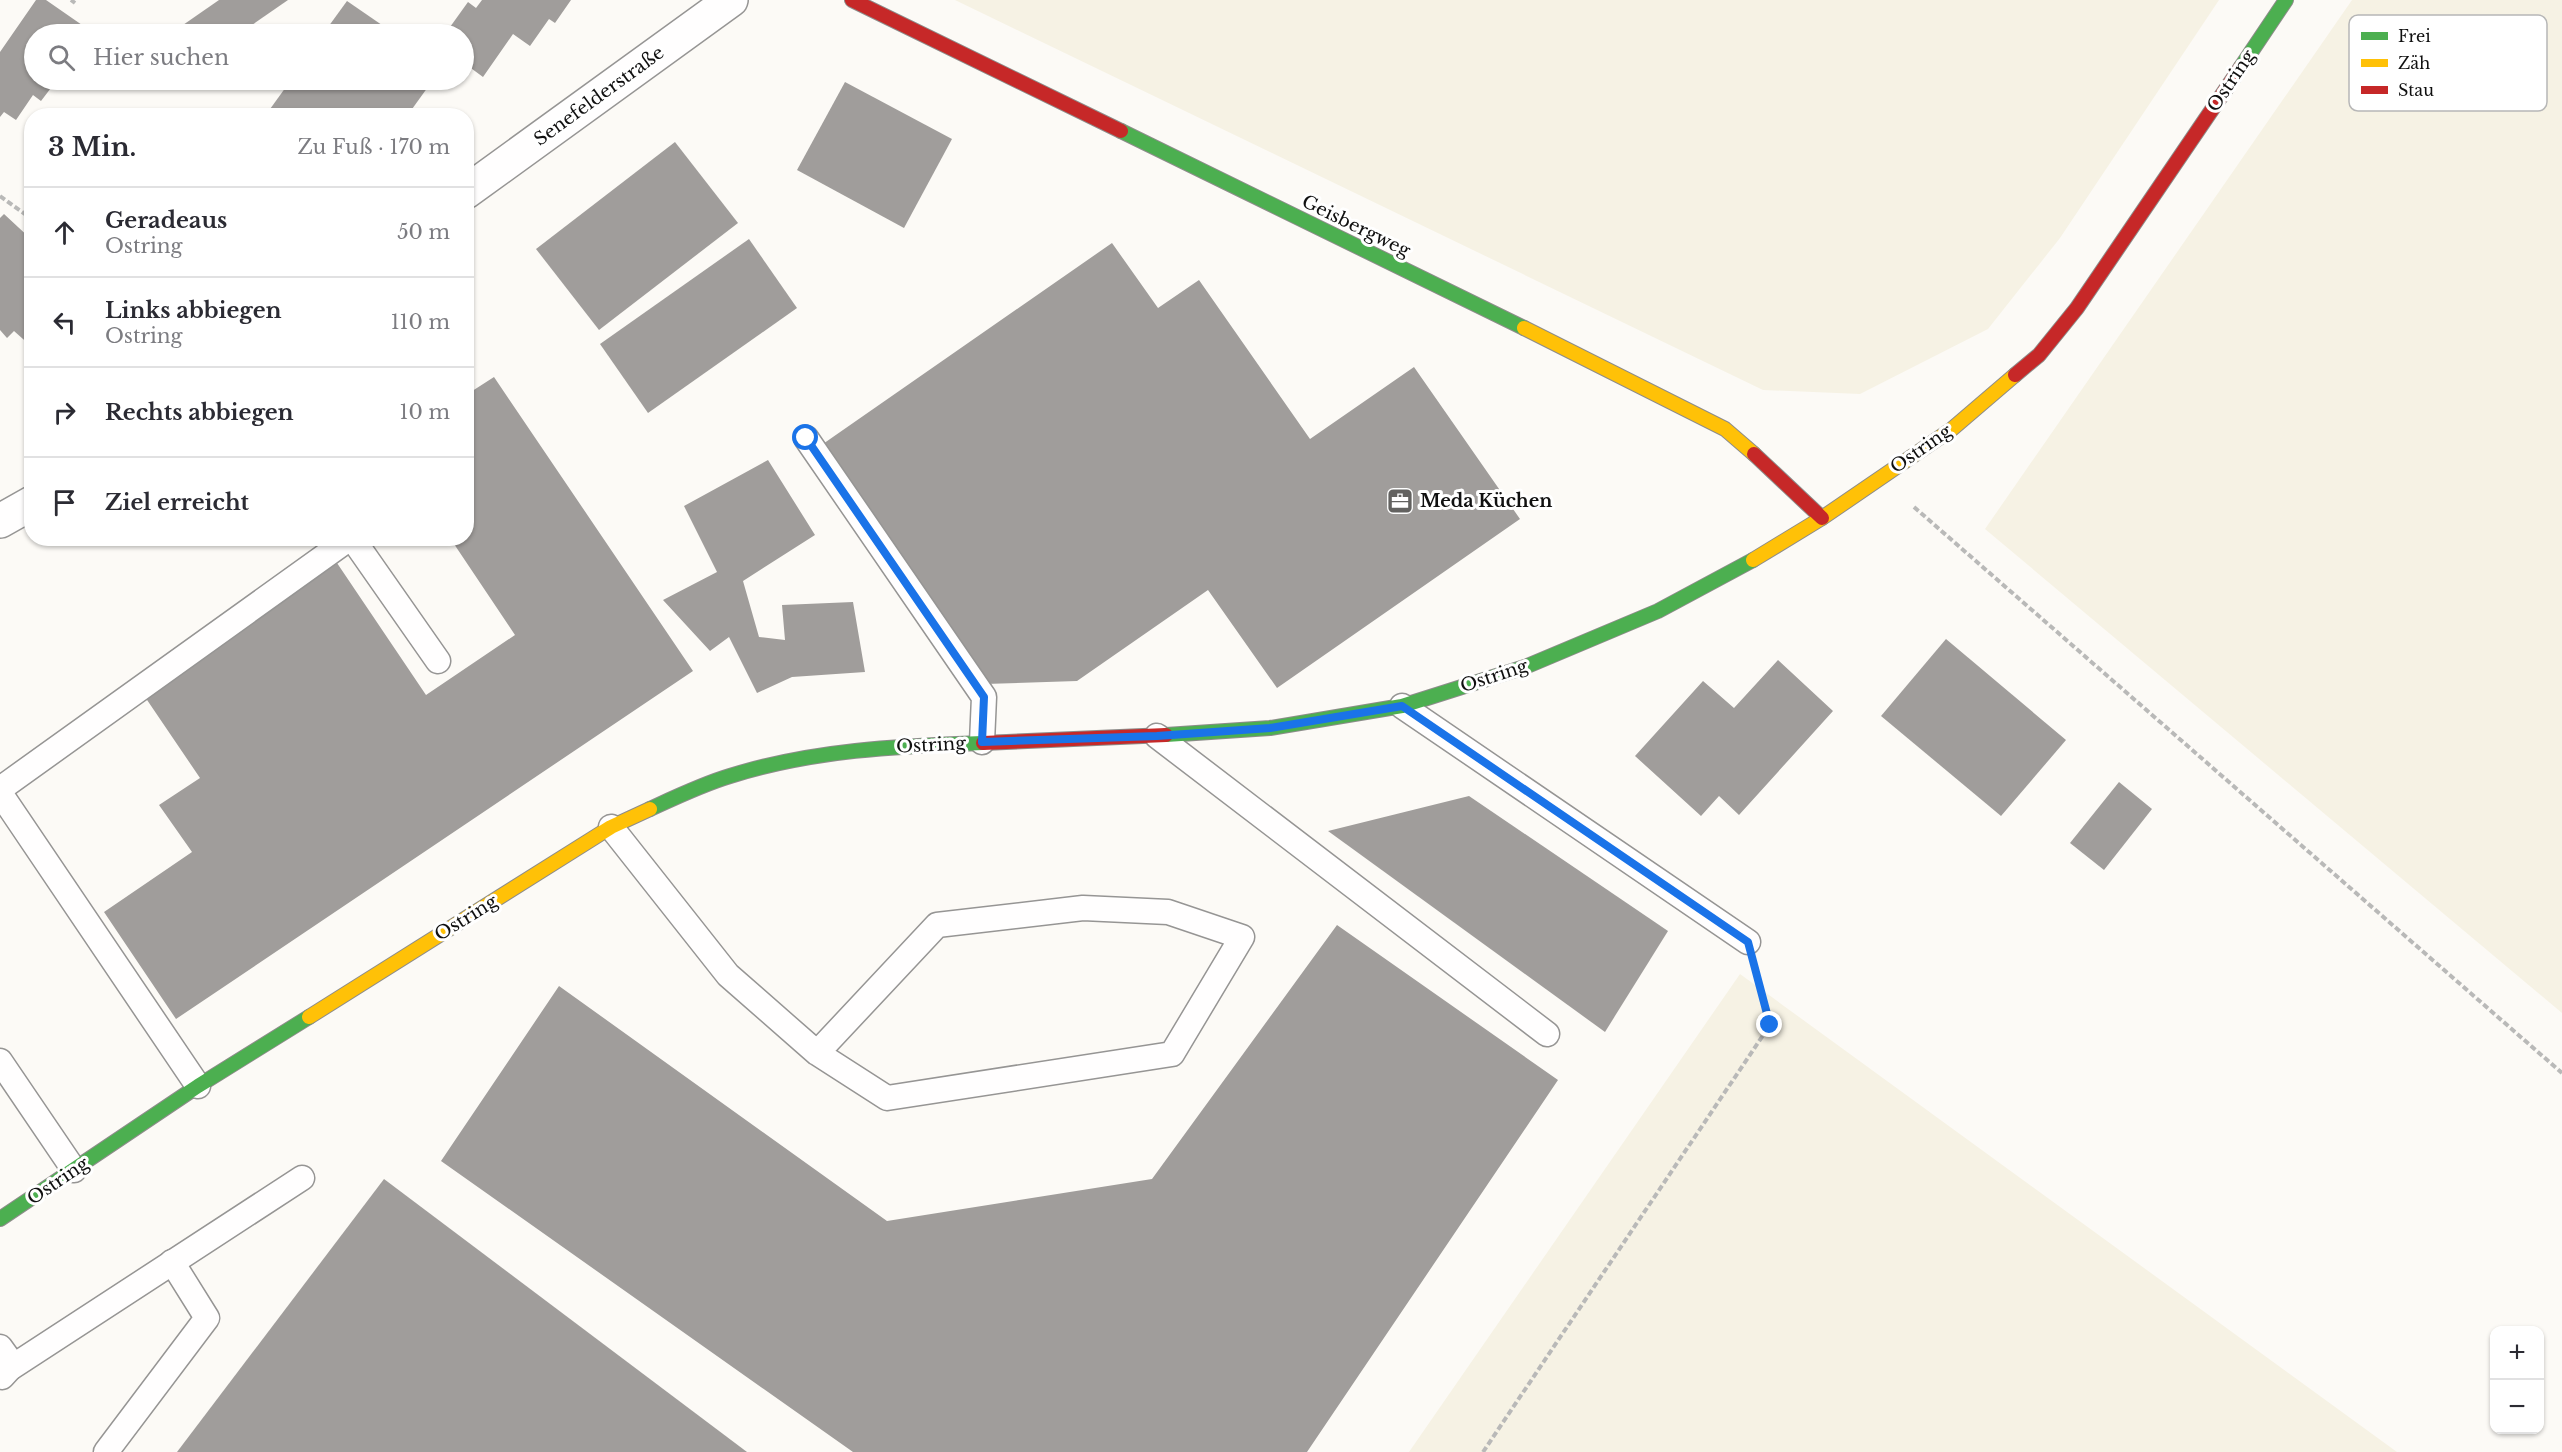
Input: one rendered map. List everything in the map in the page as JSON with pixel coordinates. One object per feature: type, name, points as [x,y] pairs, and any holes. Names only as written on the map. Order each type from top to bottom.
[{"type":"street","name":"Senefelderstraße","points":[[474,186],[731,0]]},
{"type":"street","name":"Geisbergweg","points":[[852,0],[1649,389],[1716,424],[1767,465],[1822,518]]},
{"type":"street","name":"Ostring","points":[[0,1219],[198,1086],[611,827],[674,798],[730,776],[809,757],[891,746],[1157,736],[1270,728],[1402,706],[1525,667],[1658,611],[1768,552],[1822,518],[1952,429],[2039,355],[2077,308],[2286,0]]},
{"type":"street","points":[[0,520],[24,507]]},
{"type":"lane","name":"Ostring","points":[[806,438],[984,697],[982,742]]},
{"type":"lane","points":[[198,1086],[0,791],[340,546]]},
{"type":"lane","points":[[357,546],[438,661]]},
{"type":"lane","points":[[1402,706],[1748,942]]},
{"type":"lane","points":[[1157,736],[1547,1034]]},
{"type":"lane","points":[[611,827],[728,975],[817,1053],[887,1098],[1172,1054],[1242,937],[1167,912],[1083,908],[937,925],[817,1053]]},
{"type":"lane","points":[[0,1061],[74,1170]]},
{"type":"lane","points":[[4,1364],[172,1262],[302,1178]]},
{"type":"lane","points":[[106,1452],[207,1318],[172,1262]]},
{"type":"path","points":[[0,196],[24,213]]},
{"type":"path","points":[[1880,478],[2562,1073]]},
{"type":"path","points":[[1483,1452],[1770,1025],[1748,942]]},
{"type":"shaded area","points":[[955,0],[2219,0],[2060,238],[1988,329],[1860,394],[1763,390]]},
{"type":"shaded area","points":[[2352,0],[2562,0],[2562,1013],[1985,529]]},
{"type":"shaded area","points":[[1740,974],[2397,1452],[1409,1452]]},
{"type":"building","points":[[36,0],[46,0],[81,24],[24,24],[24,90],[49,90],[41,101],[33,95],[16,120],[4,112],[0,117],[0,52]]},
{"type":"building","points":[[219,0],[288,0],[253,24],[184,24]]},
{"type":"building","points":[[482,0],[571,0],[555,23],[549,19],[530,46],[513,34],[483,77],[474,70],[474,24],[452,24],[468,2],[476,8]]},
{"type":"building","points":[[347,1],[380,24],[330,24]]},
{"type":"building","points":[[845,82],[952,139],[904,228],[797,170]]},
{"type":"building","points":[[284,90],[426,90],[413,108],[271,108]]},
{"type":"building","points":[[675,142],[738,223],[599,330],[536,249]]},
{"type":"building","points":[[4,214],[24,233],[24,340],[14,331],[7,338],[0,330],[0,218]]},
{"type":"building","points":[[749,239],[797,308],[648,413],[600,344]]},
{"type":"building","points":[[1112,243],[1158,308],[1199,280],[1310,439],[1414,367],[1520,519],[1277,688],[1208,590],[1077,681],[985,684],[820,446]]},
{"type":"building","points":[[494,377],[693,671],[176,1019],[104,912],[192,852],[159,805],[200,778],[143,694],[337,563],[426,695],[515,635],[455,546],[474,546],[474,390]]},
{"type":"building","points":[[768,460],[815,535],[743,581],[759,637],[785,640],[782,605],[853,602],[865,672],[792,677],[757,693],[729,637],[710,651],[663,600],[717,572],[684,506]]},
{"type":"building","points":[[1946,639],[2066,740],[2001,816],[1881,716]]},
{"type":"building","points":[[1778,660],[1833,711],[1739,815],[1719,796],[1701,816],[1635,756],[1703,681],[1734,708]]},
{"type":"building","points":[[2119,782],[2152,809],[2104,870],[2070,843]]},
{"type":"building","points":[[1469,796],[1668,931],[1605,1032],[1328,831]]},
{"type":"building","points":[[1337,925],[1558,1080],[1307,1452],[853,1452],[441,1161],[559,986],[887,1221],[1152,1179]]},
{"type":"building","points":[[384,1179],[747,1452],[177,1452]]},
{"type":"traffic: fast","points":[[2241,67],[2286,0]]},
{"type":"traffic: fast","points":[[1121,131],[1524,328]]},
{"type":"traffic: fast","points":[[1166,735],[1270,728],[1402,706],[1525,667],[1658,611],[1753,560]]},
{"type":"traffic: fast","points":[[650,809],[720,779],[792,760],[887,748],[983,743]]},
{"type":"traffic: fast","points":[[0,1219],[198,1086],[309,1017]]},
{"type":"traffic: slow","points":[[1524,328],[1725,429],[1754,454]]},
{"type":"traffic: slow","points":[[1753,560],[1822,518],[1952,429],[2015,375]]},
{"type":"traffic: slow","points":[[309,1017],[611,827],[650,809]]},
{"type":"traffic: jam","points":[[852,0],[1121,131]]},
{"type":"traffic: jam","points":[[2015,375],[2039,355],[2077,308],[2241,67]]},
{"type":"traffic: jam","points":[[1754,454],[1822,518]]},
{"type":"traffic: jam","points":[[983,743],[1166,735]]},
{"type":"place","name":"Meda Küchen","points":[[1400,501]]},
{"type":"route","points":[[806,438],[984,697],[982,742],[1157,736],[1270,728],[1402,706],[1748,942],[1770,1025]]}]
